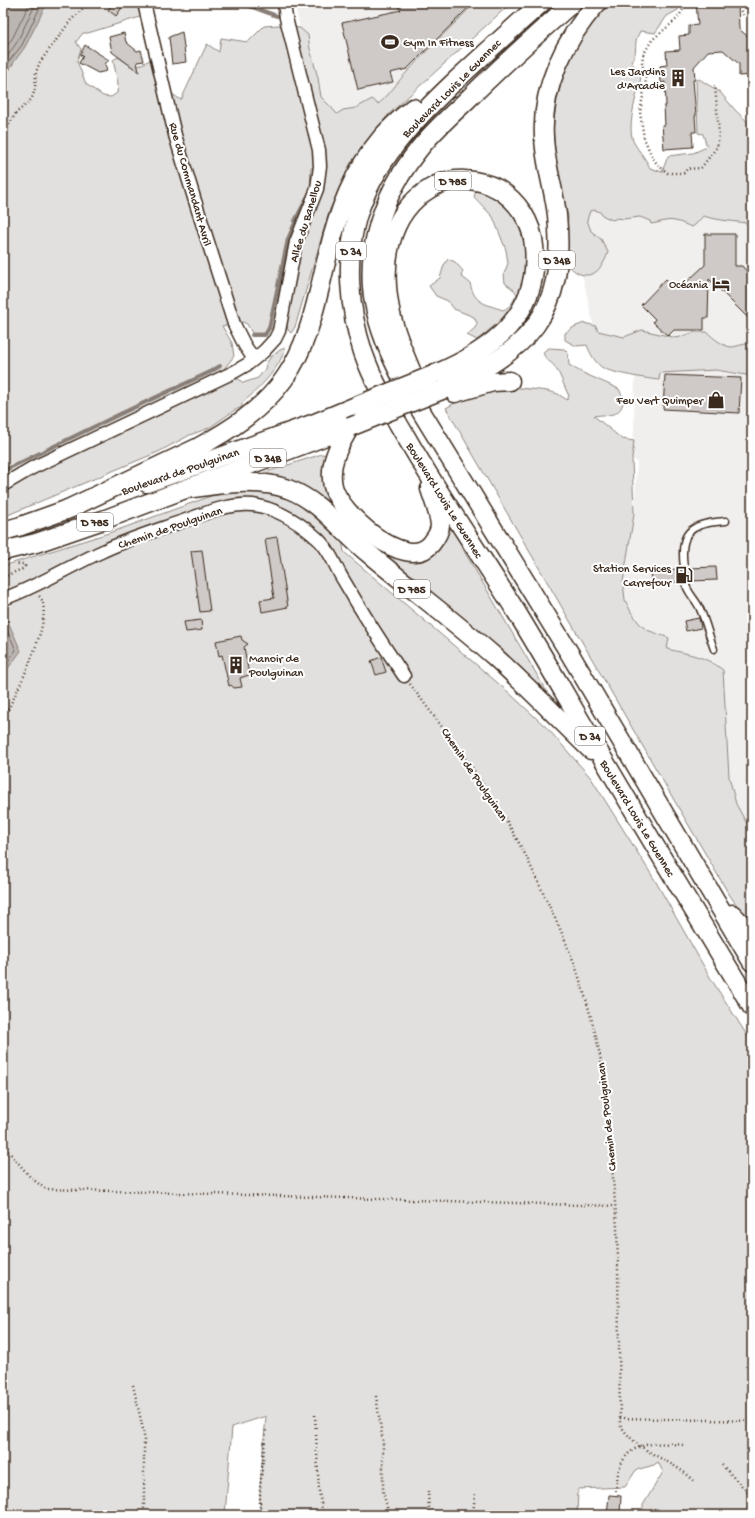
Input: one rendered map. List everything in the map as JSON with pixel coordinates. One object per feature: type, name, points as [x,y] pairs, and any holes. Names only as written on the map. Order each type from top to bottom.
[{"type":"main road","name":"Boulevard Louis Le Guennec","points":[[541,3],[475,62],[410,126],[381,165],[363,201],[357,218],[350,259],[351,296],[362,349],[371,372],[389,408],[424,468],[515,611],[752,1007]]},
{"type":"main road","name":"Boulevard Louis Le Guennec","points":[[572,3],[498,69],[433,133],[407,165],[393,188],[381,214],[375,236],[372,260],[373,296],[386,344],[398,371],[436,436],[570,654],[752,962]]},
{"type":"main road","name":"D 34B","points":[[350,427],[404,406],[440,387],[476,373],[515,347],[532,331],[538,323],[552,294],[557,268],[558,227],[555,200],[544,145],[545,113],[562,53],[581,22],[597,3]]},
{"type":"main road","points":[[66,510],[217,438],[249,416],[277,389],[296,361],[308,332],[340,212],[352,182],[363,162],[383,137],[428,93],[475,62]]},
{"type":"main road","name":"D 785","points":[[436,436],[400,343],[391,314],[387,283],[389,248],[397,222],[410,204],[419,196],[434,186],[447,182],[466,180],[481,182],[509,197],[519,208],[527,221],[533,236],[535,252],[534,276],[532,286],[523,308],[510,324],[501,334],[474,354],[448,369],[440,387]]},
{"type":"main road","points":[[440,387],[510,381]]},
{"type":"main road","name":"Boulevard de Poulguinan","points":[[3,531],[145,484],[295,430],[356,406],[440,387]]},
{"type":"main road","points":[[350,427],[334,455],[331,474],[333,488],[339,500],[362,525],[375,536],[396,549],[405,552],[418,551],[429,546],[439,531],[440,524],[438,514],[424,468]]},
{"type":"main road","name":"Boulevard de Poulguinan","points":[[7,558],[42,541],[186,489],[350,427]]},
{"type":"main road","name":"D 785","points":[[186,489],[221,484],[259,483],[288,489],[310,500],[366,552],[495,658],[606,765]]},
{"type":"main road","points":[[706,886],[752,935]]},
{"type":"street","name":"Rue du Commandant Avril","points":[[144,3],[175,135],[190,187],[234,324],[254,360]]},
{"type":"street","name":"Allée du Banellou","points":[[254,360],[269,346],[279,332],[296,242],[316,189],[320,166],[319,150],[286,18],[284,3]]},
{"type":"street","points":[[3,485],[32,468],[234,372],[254,360]]},
{"type":"street","name":"Chemin de Poulguinan","points":[[3,599],[34,586],[103,551],[165,527],[226,508],[247,505],[258,506],[271,510],[296,522],[323,545],[331,555],[343,580],[381,643],[404,676]]},
{"type":"lane","points":[[684,568],[684,543],[685,538],[689,533],[694,528],[706,523],[726,520]]},
{"type":"lane","points":[[685,582],[688,592],[703,615],[714,649]]},
{"type":"path","points":[[3,135],[16,113],[32,98],[36,72],[40,62],[71,20],[89,3]]},
{"type":"path","points":[[687,3],[677,19],[652,40],[644,51],[642,57],[646,80],[640,112],[642,131],[651,156],[657,164],[668,173],[684,173],[687,169],[701,168],[717,147],[719,135],[716,85]]},
{"type":"path","points":[[740,3],[740,9],[743,15]]},
{"type":"path","points":[[3,577],[22,569],[25,566],[7,558]]},
{"type":"path","points":[[3,720],[39,641],[44,612],[43,603],[34,586]]},
{"type":"path","name":"Chemin de Poulguinan","points":[[404,676],[472,766],[504,816],[525,854],[575,965],[586,999],[596,1036],[605,1082],[618,1269],[620,1424],[632,1439],[642,1447]]},
{"type":"path","points":[[3,1145],[31,1178],[46,1189],[614,1206]]},
{"type":"path","points":[[133,1385],[144,1434],[144,1515]]},
{"type":"path","points":[[376,1396],[383,1442],[383,1492],[387,1507],[387,1515]]},
{"type":"path","points":[[315,1415],[319,1491],[323,1515]]},
{"type":"path","points":[[620,1418],[752,1421]]},
{"type":"path","points":[[260,1515],[260,1489],[266,1429]]},
{"type":"path","points":[[616,1491],[620,1466],[625,1457],[637,1447],[659,1442],[684,1445]]},
{"type":"path","points":[[642,1447],[681,1469],[696,1483]]},
{"type":"path","points":[[722,1466],[752,1497]]},
{"type":"path","points":[[427,1515],[429,1513],[428,1491]]},
{"type":"path","points":[[473,1515],[475,1494]]},
{"type":"shaded area","points":[[3,3],[138,3],[140,17],[88,33],[83,33],[76,42],[81,49],[77,61],[86,84],[103,96],[111,97],[117,93],[118,83],[113,60],[118,57],[134,68],[152,59],[156,83],[181,100],[207,44],[219,52],[221,38],[248,42],[264,26],[279,25],[300,28],[308,35],[321,97],[337,114],[343,110],[356,108],[372,99],[378,104],[424,54],[475,3],[511,3],[388,115],[350,164],[330,209],[295,327],[291,333],[288,330],[286,322],[292,291],[279,293],[274,326],[266,333],[252,333],[247,324],[243,322],[222,326],[232,343],[234,356],[224,369],[235,379],[239,379],[243,383],[258,378],[265,369],[270,358],[285,348],[283,355],[274,371],[242,403],[242,407],[235,410],[209,428],[190,435],[158,452],[3,517]],"holes":[[[311,168],[324,170],[324,188],[309,223],[293,221],[310,189]]]},
{"type":"shaded area","points":[[294,3],[484,3],[380,110],[330,148]]},
{"type":"shaded area","points":[[607,3],[679,3],[678,10],[667,16],[655,33],[640,31],[636,39],[635,54],[631,61],[641,78],[632,116],[632,138],[650,168],[662,172],[668,156],[693,153],[707,147],[703,134],[698,133],[696,81],[699,79],[720,92],[735,110],[752,126],[752,136],[748,142],[747,148],[752,156],[752,224],[703,216],[692,227],[672,221],[651,224],[650,221],[640,217],[623,219],[618,218],[612,220],[602,215],[600,212],[595,210],[590,211],[587,220],[591,231],[601,239],[608,252],[603,264],[597,271],[590,275],[582,275],[577,273],[566,263],[565,258],[568,217],[556,161],[553,127],[559,85],[565,66],[598,10]]},
{"type":"shaded area","points":[[476,190],[499,199],[522,224],[530,255],[521,295],[499,322],[477,340],[467,335],[475,328],[477,323],[474,317],[454,309],[448,301],[436,296],[429,286],[440,278],[444,265],[448,259],[455,262],[463,271],[461,276],[470,283],[474,295],[481,302],[503,310],[510,305],[517,294],[505,283],[504,274],[508,263],[506,250],[493,217],[474,197]]},
{"type":"shaded area","points":[[591,199],[752,206],[752,833],[736,804],[729,777],[723,670],[712,661],[667,649],[669,638],[647,630],[639,623],[625,600],[623,582],[634,514],[637,462],[632,458],[635,363],[600,354],[577,252]]},
{"type":"shaded area","points":[[584,323],[596,326],[598,331],[624,337],[642,330],[677,338],[695,332],[707,332],[719,342],[729,347],[752,344],[752,376],[716,370],[660,373],[659,380],[614,372],[603,368],[595,361],[587,345],[576,346],[565,340],[565,333]]},
{"type":"shaded area","points":[[549,348],[564,349],[568,353],[569,365],[619,389],[624,400],[617,413],[594,416],[622,439],[634,441],[632,458],[634,514],[623,582],[625,600],[631,612],[639,623],[647,630],[669,638],[667,649],[703,659],[717,665],[723,670],[729,777],[736,804],[752,833],[752,928],[727,891],[446,408],[469,395],[511,387],[548,391],[558,394],[567,400],[569,396],[557,370],[545,358],[543,352]]},
{"type":"shaded area","points":[[322,454],[329,455],[328,489],[403,558],[450,521],[463,540],[464,551],[560,714],[327,505],[259,478],[260,474]]},
{"type":"shaded area","points":[[254,489],[279,492],[300,503],[342,539],[344,552],[506,690],[548,729],[591,778],[656,882],[711,979],[752,1043],[752,1515],[643,1515],[643,1505],[663,1472],[658,1462],[654,1465],[636,1470],[625,1487],[578,1489],[577,1515],[260,1515],[260,1486],[266,1416],[232,1427],[225,1515],[3,1515],[3,566],[112,532],[211,496]]},
{"type":"water","points":[[3,3],[47,3],[25,47],[3,81]]},
{"type":"water","points":[[6,617],[21,651],[3,675],[3,618]]},
{"type":"building","points":[[113,3],[125,3],[116,16],[108,10]]},
{"type":"building","name":"Gym In Fitness","points":[[394,3],[473,3],[407,69],[390,73],[393,82],[358,90],[342,23],[401,10]]},
{"type":"building","name":"Les Jardins d'Arcadie","points":[[696,3],[738,3],[739,29],[752,40],[752,75],[739,76],[739,64],[723,50],[708,51],[694,67],[695,80],[693,80],[696,132],[692,132],[693,147],[664,149],[662,125],[665,125],[665,82],[661,83],[660,66],[667,65],[666,51],[680,50],[679,36],[689,35],[689,26],[698,25]]},
{"type":"building","points":[[182,32],[186,62],[172,64],[169,37]]},
{"type":"building","points":[[124,33],[126,42],[137,51],[141,50],[144,61],[137,62],[139,72],[112,52],[109,37]]},
{"type":"building","points":[[85,45],[109,60],[105,64],[107,71],[98,73],[79,63],[83,56],[80,55]]},
{"type":"building","name":"Océania","points":[[705,234],[735,234],[735,266],[742,266],[752,277],[752,322],[709,279],[708,318],[704,318],[704,330],[674,330],[668,336],[653,322],[655,319],[641,305],[666,279],[678,290],[705,265]]},
{"type":"building","points":[[665,375],[741,378],[739,413],[663,409]]},
{"type":"building","points":[[277,537],[288,607],[262,612],[260,600],[274,598],[265,539]]},
{"type":"building","points":[[202,550],[210,611],[200,612],[191,551]]},
{"type":"building","name":"Station Services Carrefour","points":[[716,567],[717,580],[690,581],[684,578],[681,582],[652,583],[651,570],[680,569],[684,572],[687,571],[688,568]]},
{"type":"building","points":[[699,618],[701,628],[686,631],[684,621]]},
{"type":"building","points":[[201,620],[202,630],[186,632],[184,622]]},
{"type":"building","name":"Manoir de Poulguinan","points":[[241,636],[242,640],[248,644],[244,647],[249,675],[240,678],[242,687],[234,688],[231,685],[229,686],[222,655],[219,656],[216,641]]},
{"type":"building","points":[[381,657],[386,672],[376,675],[371,661]]},
{"type":"building","points":[[609,1495],[621,1496],[620,1515],[607,1515]]},
{"type":"waterway","points":[[241,3],[277,16]]},
{"type":"waterway","points":[[252,335],[265,335],[269,328],[288,239],[307,198]]},
{"type":"waterway","points":[[3,471],[220,366]]},
{"type":"place","name":"Gym In Fitness","points":[[390,42]]},
{"type":"place","name":"Les Jardins d'Arcadie","points":[[678,78]]},
{"type":"place","name":"Océania","points":[[721,284]]},
{"type":"place","name":"Feu Vert Quimper","points":[[716,400]]},
{"type":"place","name":"Station Services Carrefour","points":[[684,575]]},
{"type":"place","name":"Manoir de Poulguinan","points":[[236,665]]}]
